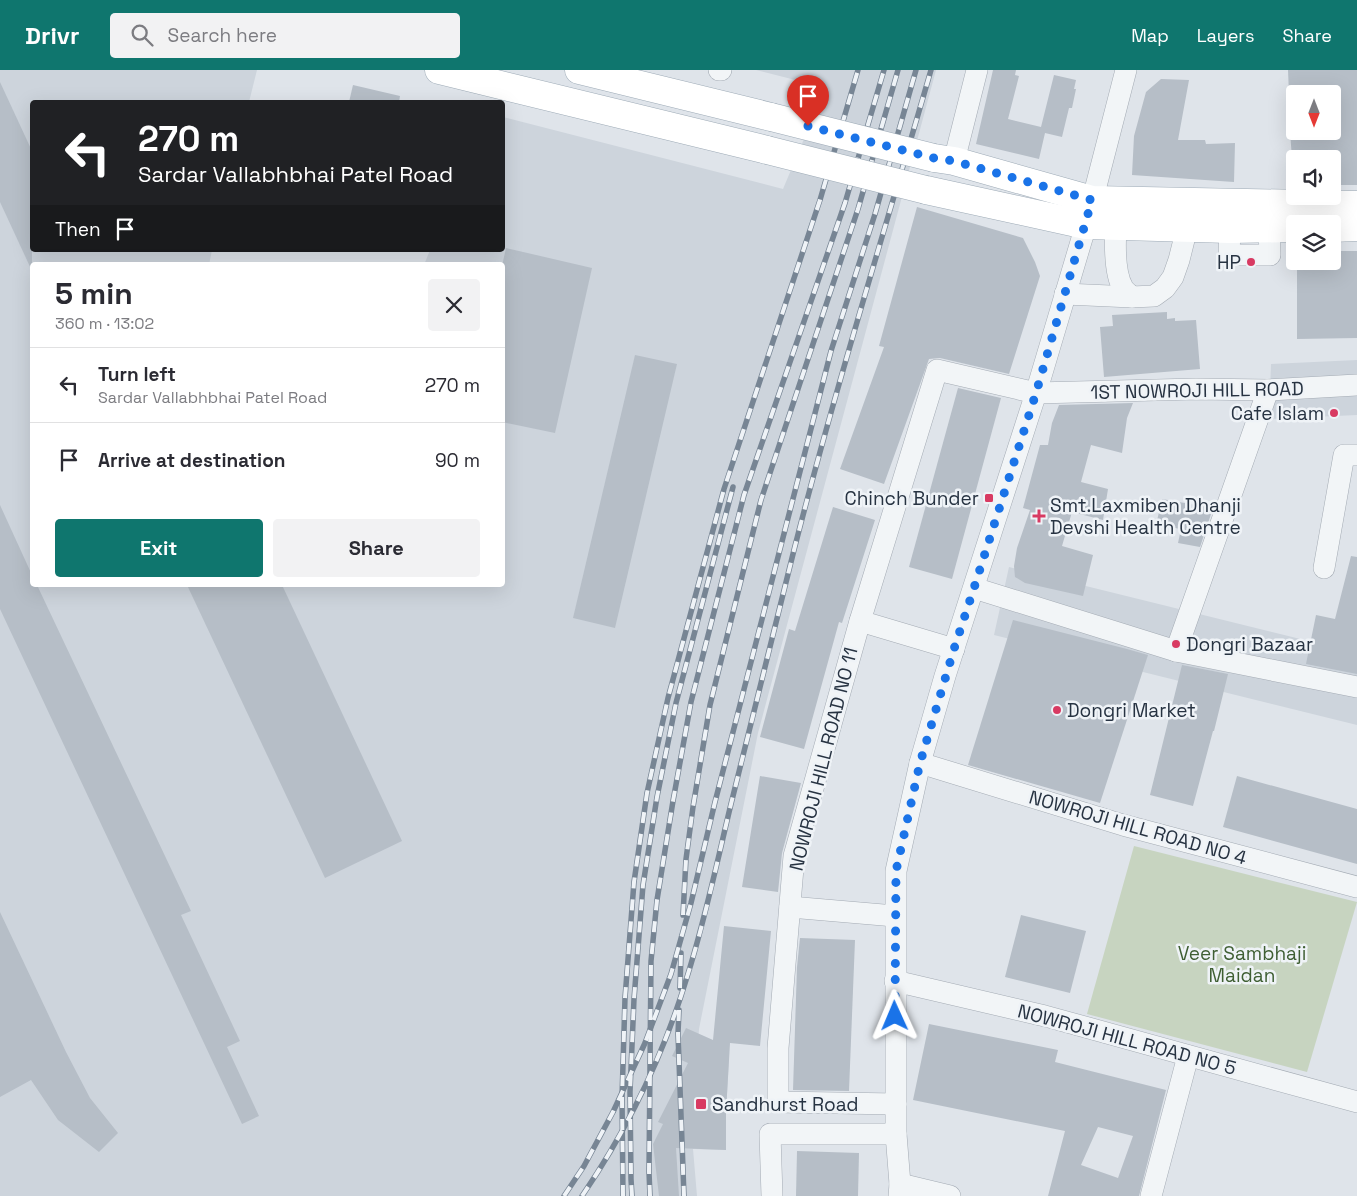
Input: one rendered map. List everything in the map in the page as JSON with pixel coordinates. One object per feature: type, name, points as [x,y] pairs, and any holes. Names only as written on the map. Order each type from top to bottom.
[{"type":"main road","points":[[439,70],[926,190],[1089,212],[1357,205]]},
{"type":"main road","points":[[579,70],[944,159],[1089,212],[1116,226],[1282,229]]},
{"type":"main road","points":[[1341,228],[1357,227]]},
{"type":"street","points":[[944,159],[977,70]]},
{"type":"street","points":[[950,1196],[900,1190],[896,1134],[896,871],[920,763],[954,649],[1036,393],[1089,212],[1126,70]]},
{"type":"street","points":[[1116,226],[1115,251],[1118,273],[1123,289],[1132,297]]},
{"type":"street","points":[[1065,294],[1154,296],[1173,277],[1180,260],[1187,228]]},
{"type":"street","name":"1ST NOWROJI HILL ROAD","points":[[937,370],[1036,393],[1196,389],[1268,390],[1357,385]]},
{"type":"street","name":"NOWROJI HILL ROAD NO 11","points":[[896,1104],[778,1102],[778,1048],[794,856],[860,621],[937,370]]},
{"type":"street","points":[[1176,651],[1268,390]]},
{"type":"street","points":[[1324,568],[1344,455],[1357,455]]},
{"type":"street","points":[[974,588],[1176,651],[1357,687]]},
{"type":"street","points":[[860,621],[954,649]]},
{"type":"street","name":"NOWROJI HILL ROAD NO 4","points":[[920,763],[1123,825],[1357,886]]},
{"type":"street","points":[[790,907],[895,916]]},
{"type":"street","name":"NOWROJI HILL ROAD NO 5","points":[[895,981],[1046,1016],[1357,1102]]},
{"type":"street","points":[[1150,1196],[1188,1056]]},
{"type":"street","points":[[772,1196],[770,1134],[896,1134]]},
{"type":"shaded area","points":[[0,70],[257,70],[250,100],[30,100],[30,252],[212,252],[210,262],[30,262],[30,587],[505,587],[505,262],[425,262],[429,252],[505,252],[505,118],[783,189],[819,103],[823,87],[756,70],[936,70],[758,733],[699,1029],[697,1056],[729,1057],[726,1150],[693,1149],[697,1196],[0,1196]]},
{"type":"shaded area","points":[[1357,360],[1357,415],[1269,419],[1271,364]]},
{"type":"shaded area","name":"Dongri Bazaar","points":[[1009,567],[1357,653],[1357,725],[994,635]]},
{"type":"green space","name":"Veer Sambhaji Maidan","points":[[1134,846],[1357,902],[1307,1072],[1087,1014]]},
{"type":"building","points":[[993,70],[1016,70],[1015,75],[1019,76],[1008,119],[1041,127],[1054,75],[1076,80],[1072,108],[1069,108],[1062,137],[1045,133],[1039,159],[976,144]]},
{"type":"building","points":[[1288,70],[1357,70],[1357,185],[1341,185],[1341,150],[1291,150],[1291,140],[1341,140],[1341,85],[1289,85]]},
{"type":"building","points":[[1161,79],[1189,80],[1178,140],[1205,140],[1206,144],[1235,143],[1234,182],[1132,175],[1134,136],[1146,92]]},
{"type":"building","points":[[0,82],[30,147],[30,252],[32,252],[32,262],[30,262],[30,267],[0,202]]},
{"type":"building","points":[[353,85],[400,96],[399,100],[349,100]]},
{"type":"building","points":[[917,207],[1023,238],[1040,276],[1009,374],[940,358],[929,359],[884,484],[840,469],[884,347],[879,346]]},
{"type":"building","points":[[506,248],[592,268],[555,433],[505,423],[505,262],[503,262]]},
{"type":"building","points":[[1341,251],[1357,251],[1357,338],[1297,339],[1297,270],[1341,270]]},
{"type":"building","points":[[1167,312],[1167,319],[1175,318],[1175,321],[1196,320],[1200,369],[1104,377],[1100,327],[1113,326],[1112,315]]},
{"type":"building","points":[[635,355],[677,364],[615,628],[573,618]]},
{"type":"building","points":[[958,388],[1001,398],[952,579],[909,567]]},
{"type":"building","points":[[1133,403],[1127,418],[1122,453],[1091,445],[1081,482],[1108,489],[1103,520],[1072,512],[1062,546],[1093,555],[1083,596],[1025,583],[1015,577],[1014,566],[1017,548],[1030,510],[1023,508],[1040,445],[1048,445],[1052,423],[1059,405]]},
{"type":"building","points":[[1162,499],[1213,508],[1200,547],[1178,543],[1181,529],[1156,525]]},
{"type":"building","points":[[0,505],[30,571],[30,587],[38,587],[191,911],[181,915],[240,1041],[227,1047],[259,1116],[242,1124],[0,609]]},
{"type":"building","points":[[833,507],[875,520],[842,623],[839,622],[804,749],[760,737],[789,629],[795,631]]},
{"type":"building","points":[[1351,556],[1357,557],[1357,674],[1306,664],[1316,615],[1335,619]]},
{"type":"building","points":[[188,587],[283,587],[402,841],[325,878]]},
{"type":"building","name":"Dongri Market","points":[[1013,620],[1148,655],[1100,803],[968,765]]},
{"type":"building","points":[[1182,665],[1228,674],[1193,806],[1150,795]]},
{"type":"building","points":[[760,776],[801,783],[782,853],[778,892],[742,887]]},
{"type":"building","points":[[1237,776],[1357,809],[1357,864],[1223,827]]},
{"type":"building","points":[[0,912],[66,1052],[90,1098],[118,1133],[99,1152],[58,1120],[31,1080],[0,1097]]},
{"type":"building","points":[[1021,915],[1086,931],[1070,993],[1005,977]]},
{"type":"building","points":[[724,926],[771,931],[760,1046],[730,1043],[726,1150],[676,1148],[679,1196],[659,1196],[653,1144],[663,1124],[658,1122],[688,1063],[672,1056],[686,1028],[713,1040]]},
{"type":"building","points":[[800,938],[855,940],[849,1091],[793,1090],[797,967]]},
{"type":"building","points":[[929,1024],[1058,1050],[1055,1062],[1166,1090],[1139,1196],[1048,1196],[1065,1131],[913,1100]],"holes":[[[1098,1127],[1133,1136],[1118,1178],[1081,1165]]]},
{"type":"building","points":[[797,1151],[859,1153],[858,1196],[796,1196]]},
{"type":"railway","points":[[623,1196],[622,1098],[625,998],[634,882],[647,793],[668,698],[724,489],[820,200],[858,70]]},
{"type":"railway","points":[[650,1196],[651,961],[657,900],[691,702],[744,495],[845,203],[884,70]]},
{"type":"railway","points":[[683,915],[686,859],[710,705],[761,500],[858,209],[898,70]]},
{"type":"railway","points":[[564,1196],[584,1166],[613,1112],[645,1043],[671,974],[691,903],[715,802],[831,351],[875,214],[916,70]]},
{"type":"railway","points":[[582,1196],[614,1145],[643,1091],[656,1063],[687,977],[705,913],[810,490],[843,370],[931,70]]},
{"type":"railway","points":[[632,1196],[630,1092],[634,999],[643,885],[657,797],[676,703],[733,487]]},
{"type":"railway","points":[[680,988],[681,953]]},
{"type":"railway","points":[[679,1010],[678,1034],[684,1196]]},
{"type":"place","name":"HP","points":[[1251,262]]},
{"type":"place","name":"Cafe Islam","points":[[1334,413]]},
{"type":"place","name":"Chinch Bunder","points":[[989,498]]},
{"type":"place","name":"Smt.Laxmiben Dhanji Devshi Health Centre","points":[[1039,516]]},
{"type":"place","name":"Dongri Bazaar","points":[[1176,644]]},
{"type":"place","name":"Dongri Market","points":[[1057,710]]},
{"type":"place","name":"Sandhurst Road","points":[[701,1104]]},
{"type":"route","points":[[808,126],[934,158],[954,161],[1092,200],[1036,393],[945,676],[920,763],[896,871],[895,1016]]}]
